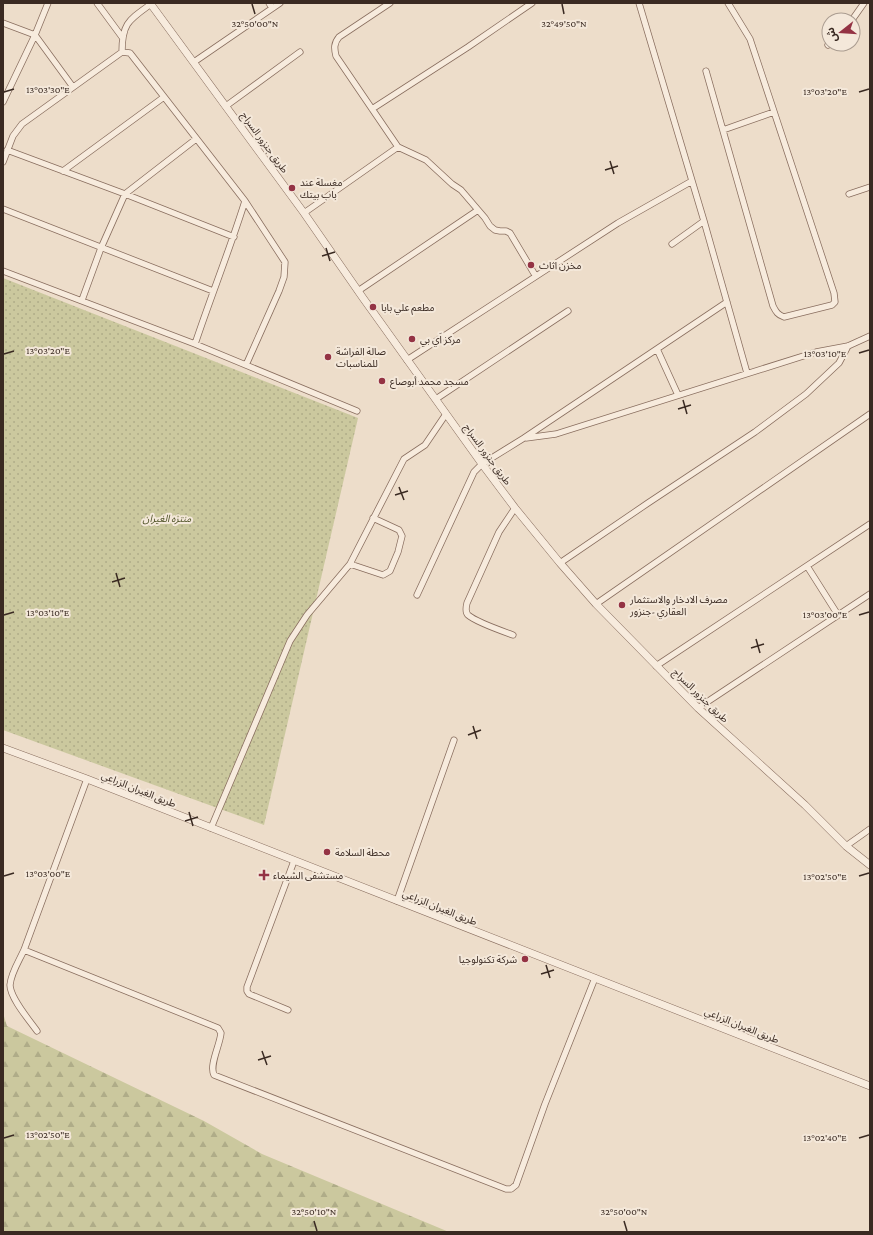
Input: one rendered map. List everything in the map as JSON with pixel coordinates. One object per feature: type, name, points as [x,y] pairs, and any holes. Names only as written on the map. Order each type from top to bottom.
[{"type":"street","points":[[3,102],[35,35],[48,3]]},
{"type":"street","points":[[97,3],[122,37]]},
{"type":"street","points":[[194,62],[270,6],[280,3]]},
{"type":"street","points":[[390,3],[339,37],[335,42],[334,49],[336,56],[398,147],[426,160],[452,184],[461,190],[490,226],[495,230],[510,233],[535,276]]},
{"type":"street","points":[[372,109],[468,47],[532,3]]},
{"type":"street","points":[[639,3],[704,221],[747,373]]},
{"type":"street","points":[[706,71],[773,306],[776,312],[779,316],[784,317],[832,305],[835,302],[834,293],[750,39],[728,3]]},
{"type":"street","points":[[858,12],[864,3]]},
{"type":"street","points":[[122,52],[122,37],[124,29],[137,14],[151,4]]},
{"type":"street","name":"طريق جنزور السراج","points":[[151,4],[304,213],[482,464],[515,508],[560,563],[596,604],[698,708],[805,805],[846,846],[870,865]]},
{"type":"street","points":[[3,23],[35,35],[73,87]]},
{"type":"street","points":[[3,162],[13,136],[22,124],[122,52],[130,53],[245,201],[285,262],[284,277],[279,291],[246,365]]},
{"type":"street","points":[[226,106],[300,52]]},
{"type":"street","points":[[63,171],[164,97]]},
{"type":"street","points":[[723,130],[774,112]]},
{"type":"street","points":[[82,300],[101,248],[125,194],[196,139]]},
{"type":"street","points":[[304,213],[398,147]]},
{"type":"street","points":[[7,150],[234,237]]},
{"type":"street","points":[[407,360],[618,223],[692,181]]},
{"type":"street","points":[[849,194],[870,187]]},
{"type":"street","points":[[195,344],[212,291],[234,237],[245,201]]},
{"type":"street","points":[[3,209],[212,291]]},
{"type":"street","points":[[358,291],[478,210]]},
{"type":"street","points":[[672,244],[704,221]]},
{"type":"street","points":[[3,270],[195,344],[357,411]]},
{"type":"street","points":[[417,595],[474,472],[482,464],[524,438],[727,302]]},
{"type":"street","points":[[436,400],[568,312]]},
{"type":"street","points":[[524,438],[556,434],[816,352],[848,346],[870,336]]},
{"type":"street","points":[[560,563],[755,432],[806,394],[839,363],[848,346]]},
{"type":"street","points":[[657,349],[678,395]]},
{"type":"street","points":[[211,828],[290,641],[307,615],[350,564],[404,459],[425,445],[446,414]]},
{"type":"street","points":[[596,604],[870,414]]},
{"type":"street","points":[[513,636],[474,619],[465,609],[499,532],[515,508]]},
{"type":"street","points":[[350,564],[383,575],[390,571],[398,552],[402,536],[399,530],[373,518]]},
{"type":"street","points":[[656,666],[870,524]]},
{"type":"street","points":[[807,566],[838,615]]},
{"type":"street","points":[[698,708],[870,594]]},
{"type":"street","points":[[397,901],[454,740]]},
{"type":"street","name":"طريق الغيران الزراعي","points":[[3,748],[870,1086]]},
{"type":"street","points":[[37,1031],[13,995],[10,987],[12,977],[24,950],[87,780]]},
{"type":"street","points":[[846,846],[870,829]]},
{"type":"street","points":[[288,1010],[249,994],[247,987],[294,861]]},
{"type":"street","points":[[24,950],[218,1028],[222,1034],[213,1065],[212,1071],[214,1075],[506,1189],[511,1189],[516,1185],[544,1104],[595,978]]},
{"type":"green space","name":"منتزه الغيران","points":[[3,278],[358,418],[264,825],[3,730]]},
{"type":"green space","points":[[3,1013],[7,1026],[204,1121],[262,1154],[449,1232],[3,1232]]},
{"type":"place","name":"مغسلة عند باب بيتك","points":[[292,188]]},
{"type":"place","name":"مخزن اثاث","points":[[531,265]]},
{"type":"place","name":"مطعم علي بابا","points":[[373,307]]},
{"type":"place","name":"مركز اَي بي","points":[[412,339]]},
{"type":"place","name":"صالة الفراشة للمناسبات","points":[[328,357]]},
{"type":"place","name":"مسجد محمد أبوصاع","points":[[382,381]]},
{"type":"place","name":"مصرف الادخار والاستثمار العقاري -جنزور","points":[[622,605]]},
{"type":"place","name":"محطة السلامة","points":[[327,852]]},
{"type":"place","name":"مستشفى الشيماء","points":[[264,875]]},
{"type":"place","name":"شركة تكنولوجيا","points":[[525,959]]}]
